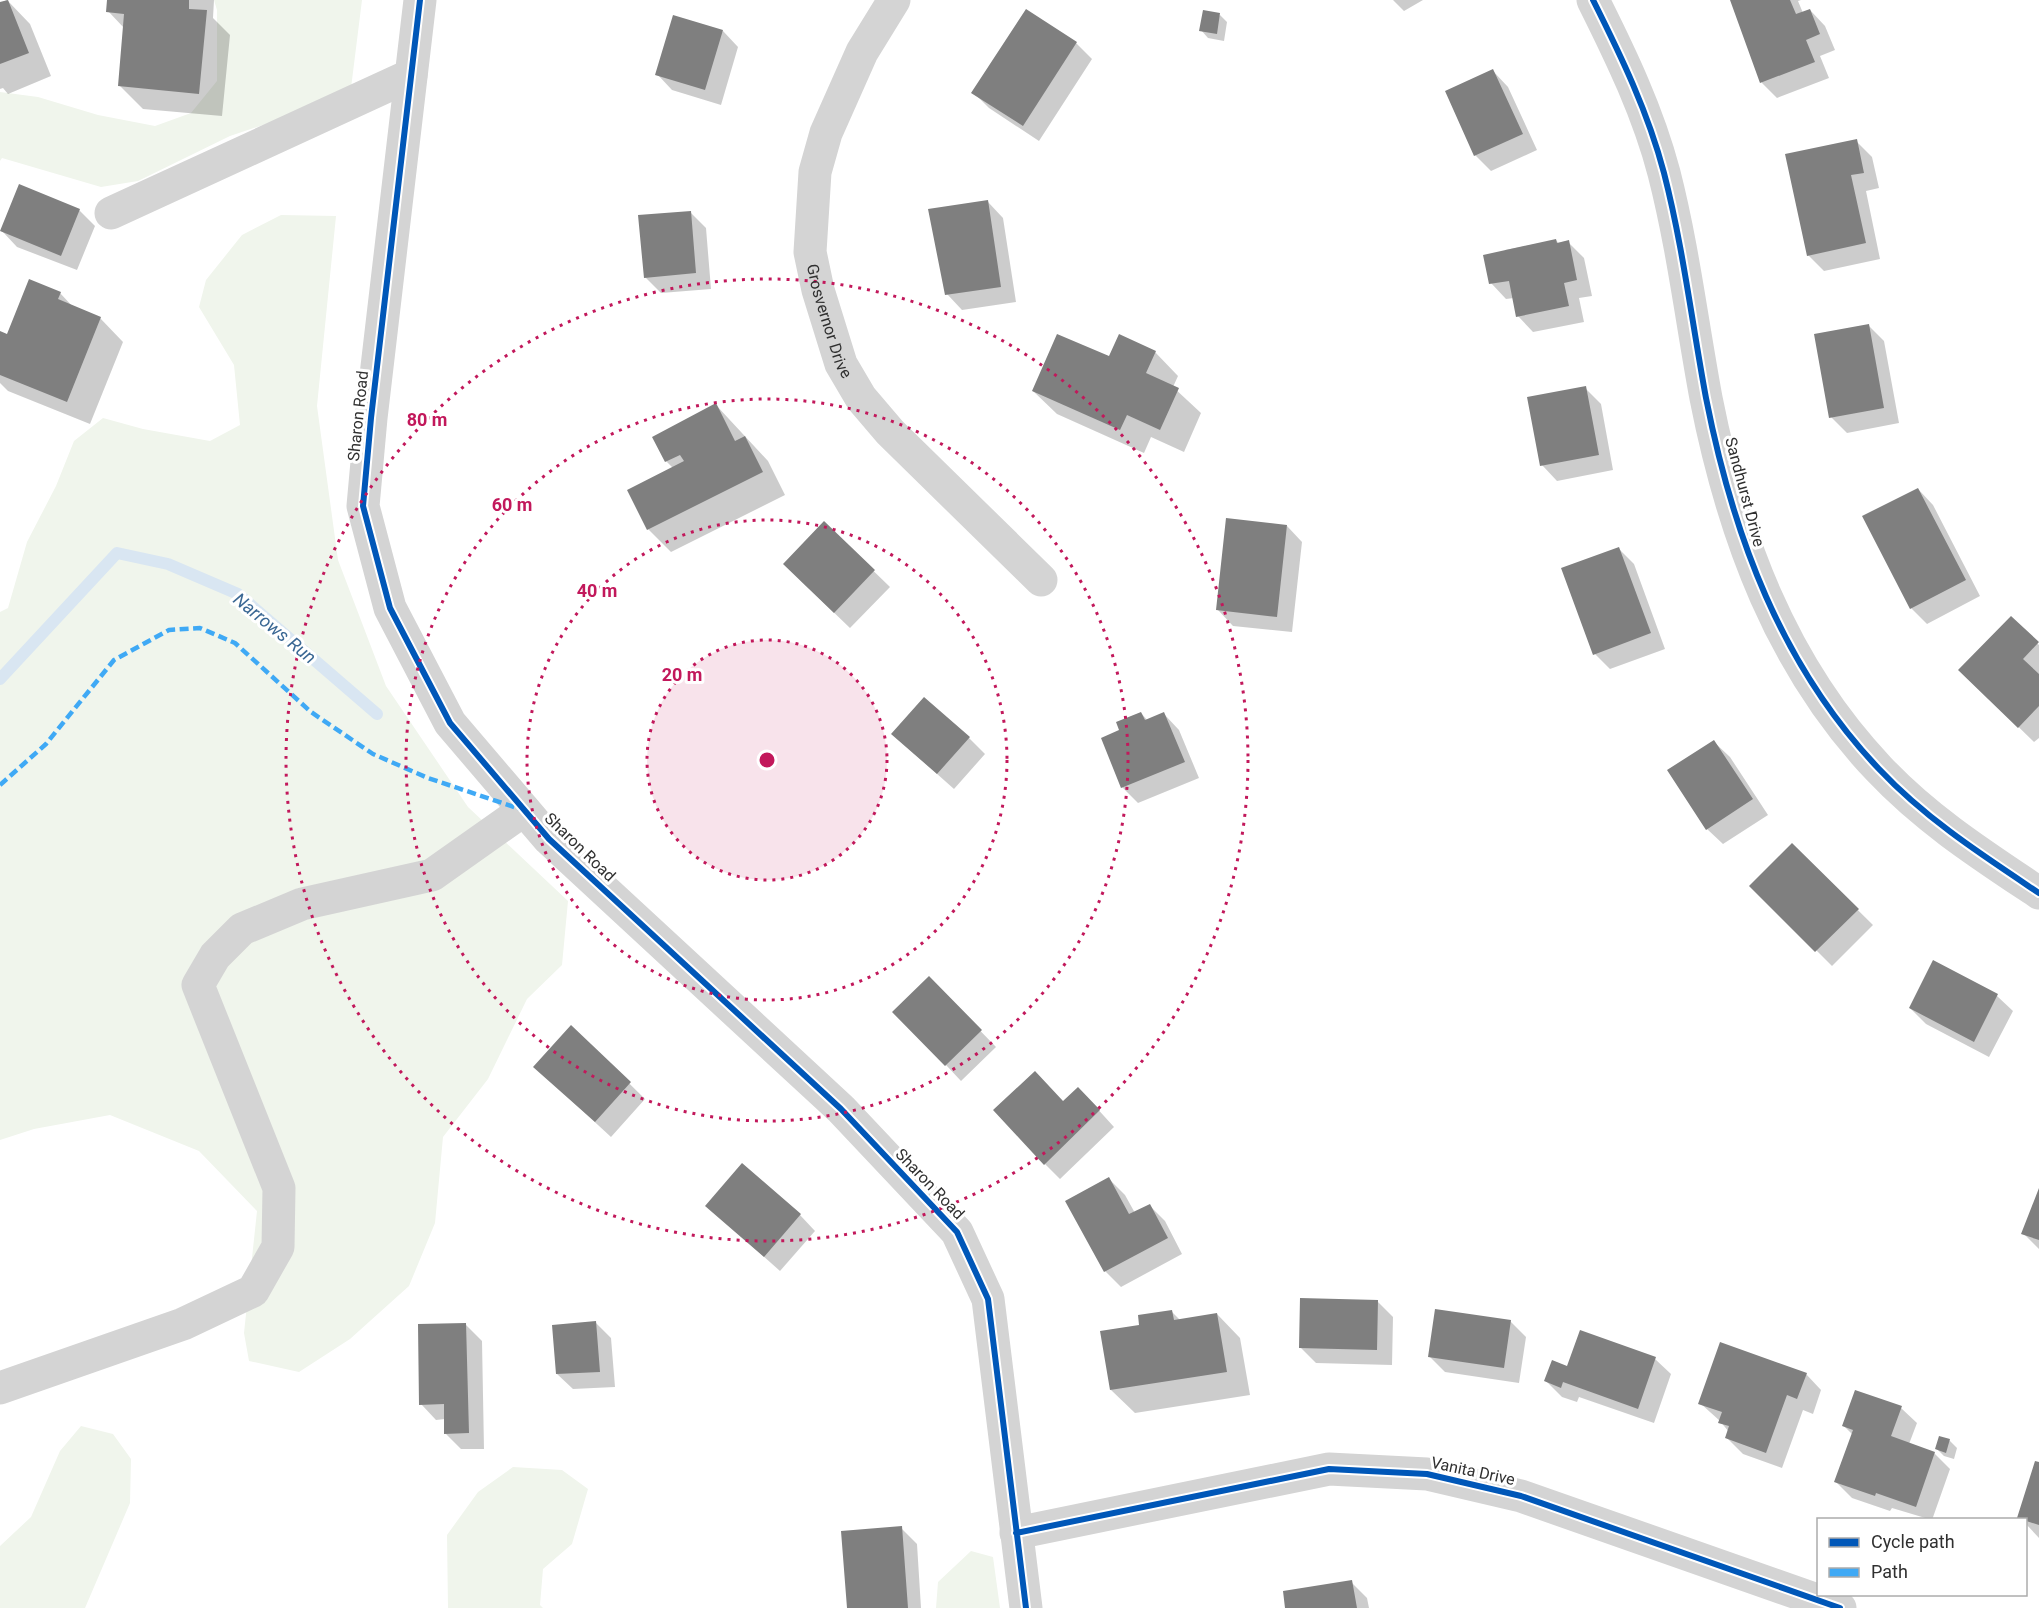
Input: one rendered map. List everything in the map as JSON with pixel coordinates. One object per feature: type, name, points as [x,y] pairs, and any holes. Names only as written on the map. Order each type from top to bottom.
[{"type":"street","name":"Sharon Road","points":[[420,0],[371,418],[363,506],[390,608],[450,723],[549,838],[841,1109],[957,1232],[988,1299],[1026,1608]]},
{"type":"street","name":"Grosvernor Drive","points":[[894,0],[858,61],[826,133],[815,172],[810,252],[818,290],[841,364],[861,398],[890,432],[1041,580]]},
{"type":"street","name":"Sandhurst Drive","points":[[1593,0],[1638,95],[1663,171],[1679,242],[1706,398],[1722,464],[1744,548],[1770,605],[1802,668],[1835,717],[1878,768],[1920,810],[1954,836],[2039,893]]},
{"type":"street","points":[[111,213],[411,75]]},
{"type":"street","points":[[0,1388],[183,1324],[254,1291],[278,1247],[279,1188],[198,985],[215,956],[242,929],[302,904],[432,875],[524,810]]},
{"type":"street","name":"Vanita Drive","points":[[1016,1533],[1329,1470],[1427,1474],[1521,1496],[1840,1608]]},
{"type":"shaded area","points":[[214,0],[362,0],[350,96],[230,136],[138,181],[101,187],[2,158],[0,161],[0,92],[38,97],[98,115],[155,126],[191,113],[217,81],[217,10]]},
{"type":"shaded area","points":[[281,215],[336,216],[317,406],[338,560],[386,686],[468,807],[568,901],[562,965],[527,999],[488,1079],[443,1137],[435,1223],[409,1286],[350,1339],[299,1372],[249,1361],[244,1333],[257,1211],[199,1151],[110,1115],[34,1129],[0,1140],[0,612],[8,608],[27,542],[56,486],[74,441],[103,418],[143,429],[210,441],[240,425],[234,365],[199,307],[206,280],[242,235]]},
{"type":"shaded area","points":[[81,1426],[113,1434],[131,1459],[130,1503],[85,1608],[0,1608],[0,1546],[31,1517],[60,1451]]},
{"type":"shaded area","points":[[513,1467],[562,1470],[588,1489],[572,1544],[543,1569],[540,1605],[543,1608],[448,1608],[447,1535],[478,1492]]},
{"type":"shaded area","points":[[971,1551],[993,1557],[1000,1608],[936,1608],[938,1582]]},
{"type":"building","points":[[8,0],[29,53],[0,64],[0,2]]},
{"type":"building","points":[[107,0],[189,0],[189,9],[207,10],[199,94],[118,86],[124,14],[106,12]]},
{"type":"building","points":[[1730,0],[1790,0],[1796,14],[1810,9],[1820,34],[1806,40],[1815,62],[1760,83]]},
{"type":"building","points":[[1026,9],[1077,42],[1023,126],[971,93]]},
{"type":"building","points":[[1203,10],[1220,13],[1217,34],[1199,31]]},
{"type":"building","points":[[673,15],[723,30],[705,90],[655,75]]},
{"type":"building","points":[[1493,69],[1523,134],[1474,156],[1445,91]]},
{"type":"building","points":[[1857,139],[1864,173],[1851,175],[1866,243],[1807,256],[1785,154]]},
{"type":"building","points":[[19,184],[80,209],[61,256],[0,231]]},
{"type":"building","points":[[988,200],[1001,287],[945,295],[928,209]]},
{"type":"building","points":[[691,211],[696,273],[644,278],[638,215]]},
{"type":"building","points":[[1556,239],[1557,243],[1569,240],[1577,280],[1564,283],[1569,306],[1516,317],[1509,281],[1489,284],[1483,255]]},
{"type":"building","points":[[29,279],[61,292],[58,299],[101,317],[67,402],[0,375],[0,331],[7,334]]},
{"type":"building","points":[[1869,324],[1884,408],[1829,418],[1814,334]]},
{"type":"building","points":[[1057,334],[1109,356],[1119,334],[1156,351],[1146,373],[1179,388],[1160,430],[1127,415],[1120,430],[1032,391]]},
{"type":"building","points":[[1586,386],[1599,455],[1540,466],[1527,397]]},
{"type":"building","points":[[716,403],[735,441],[745,436],[763,472],[647,530],[627,490],[684,461],[680,455],[665,462],[652,437]]},
{"type":"building","points":[[1918,488],[1966,580],[1910,609],[1862,516]]},
{"type":"building","points":[[1226,518],[1287,525],[1277,617],[1216,610]]},
{"type":"building","points":[[824,521],[875,570],[834,613],[783,564]]},
{"type":"building","points":[[1619,547],[1651,633],[1593,655],[1561,568]]},
{"type":"building","points":[[2011,616],[2039,642],[2023,659],[2039,674],[2039,706],[2018,728],[1958,670]]},
{"type":"building","points":[[924,697],[970,737],[937,774],[891,734]]},
{"type":"building","points":[[1141,712],[1145,720],[1164,712],[1185,762],[1121,788],[1101,738],[1119,730],[1116,722]]},
{"type":"building","points":[[1714,740],[1753,799],[1706,830],[1667,770]]},
{"type":"building","points":[[1792,843],[1859,909],[1815,952],[1749,886]]},
{"type":"building","points":[[1933,960],[1998,994],[1974,1042],[1909,1008]]},
{"type":"building","points":[[929,976],[982,1030],[945,1066],[892,1012]]},
{"type":"building","points":[[571,1025],[631,1082],[595,1122],[533,1067]]},
{"type":"building","points":[[1035,1071],[1063,1101],[1078,1087],[1100,1110],[1044,1165],[993,1110]]},
{"type":"building","points":[[742,1163],[801,1214],[764,1257],[705,1206]]},
{"type":"building","points":[[1109,1177],[1129,1214],[1150,1204],[1168,1238],[1104,1272],[1065,1201]]},
{"type":"building","points":[[2039,1188],[2039,1240],[2021,1234]]},
{"type":"building","points":[[1300,1298],[1378,1300],[1377,1350],[1299,1348]]},
{"type":"building","points":[[1435,1309],[1511,1320],[1504,1368],[1428,1357]]},
{"type":"building","points":[[1172,1310],[1174,1320],[1217,1313],[1227,1372],[1110,1390],[1100,1331],[1139,1325],[1138,1315]]},
{"type":"building","points":[[596,1321],[600,1372],[556,1374],[552,1325]]},
{"type":"building","points":[[466,1323],[469,1433],[444,1434],[444,1404],[419,1405],[418,1324]]},
{"type":"building","points":[[1580,1330],[1656,1357],[1638,1409],[1563,1382],[1561,1388],[1544,1381],[1552,1360],[1567,1366]]},
{"type":"building","points":[[1720,1342],[1807,1373],[1797,1399],[1787,1395],[1766,1453],[1725,1438],[1729,1426],[1718,1423],[1722,1412],[1698,1404]]},
{"type":"building","points":[[1855,1390],[1902,1406],[1891,1436],[1935,1452],[1916,1507],[1834,1482],[1853,1430],[1842,1426]]},
{"type":"building","points":[[1939,1436],[1950,1439],[1946,1453],[1935,1449]]},
{"type":"building","points":[[2035,1461],[2039,1462],[2039,1525],[2027,1521],[2027,1518],[2017,1518]]},
{"type":"building","points":[[902,1526],[908,1608],[847,1608],[841,1531]]},
{"type":"building","points":[[1352,1580],[1357,1608],[1285,1608],[1283,1591]]},
{"type":"waterway","name":"Narrows Run","points":[[0,679],[117,553],[168,564],[238,594],[377,714]]},
{"type":"marked path","points":[[0,785],[46,744],[114,660],[169,630],[200,628],[235,643],[311,712],[373,754],[428,778],[520,809]]},
{"type":"cycle path","points":[[420,0],[371,418],[363,506],[390,608],[450,723],[549,839],[841,1109],[957,1232],[988,1299],[1026,1608]]},
{"type":"cycle path","points":[[1593,0],[1633,85],[1658,150],[1677,229],[1717,449],[1747,548],[1788,642],[1814,687],[1879,769],[1955,836],[2039,893]]},
{"type":"cycle path","points":[[1016,1533],[1329,1469],[1427,1474],[1521,1496],[1840,1608]]}]
